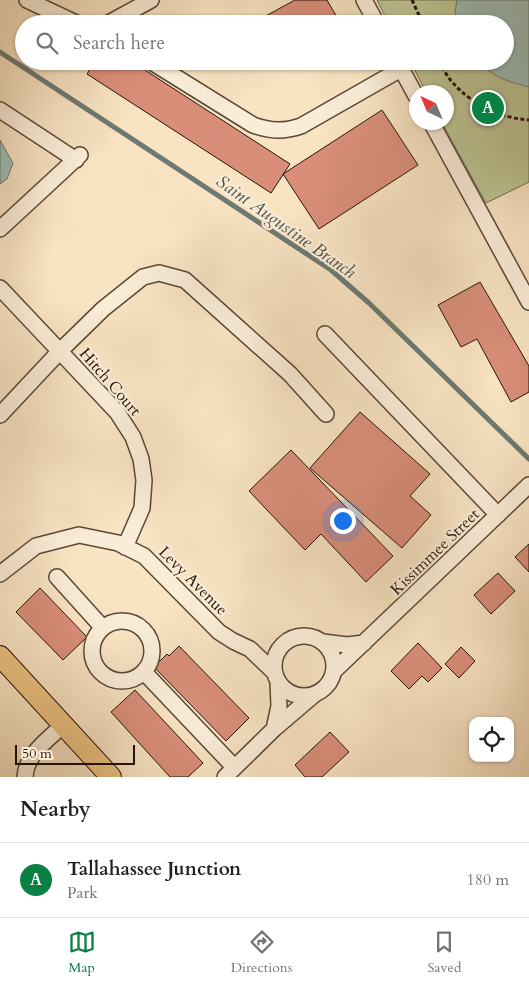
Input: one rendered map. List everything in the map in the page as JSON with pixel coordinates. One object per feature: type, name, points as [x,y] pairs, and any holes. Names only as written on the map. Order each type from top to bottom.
[{"type":"main road","points":[[0,656],[111,777]]},
{"type":"street","points":[[27,0],[59,15]]},
{"type":"street","points":[[123,15],[151,0]]},
{"type":"street","points":[[364,0],[372,15]]},
{"type":"street","points":[[164,70],[253,125],[270,131],[287,131],[301,126],[391,70]]},
{"type":"street","points":[[402,70],[410,85]]},
{"type":"street","points":[[0,110],[78,158],[0,230]]},
{"type":"street","points":[[435,130],[529,302]]},
{"type":"street","points":[[0,415],[60,351],[103,309],[143,277],[159,273],[185,280],[290,374],[326,414]]},
{"type":"street","name":"Hitch Court","points":[[0,288],[117,412],[133,437],[141,459],[144,480],[142,508],[125,547]]},
{"type":"street","points":[[325,334],[498,515]]},
{"type":"street","name":"Kissimmee Street","points":[[334,671],[528,486]]},
{"type":"street","name":"Levy Avenue","points":[[0,574],[36,546],[79,535],[118,543],[144,556],[219,632],[233,642],[250,650],[276,677]]},
{"type":"street","points":[[57,577],[103,628]]},
{"type":"street","points":[[122,621],[132,623],[148,635],[152,644],[152,654],[150,664],[144,672],[136,678],[116,681],[107,678],[99,672],[92,654],[93,644],[103,628],[112,622],[122,621]]},
{"type":"street","points":[[274,729],[279,706],[274,662],[277,652],[284,644],[292,638],[303,636],[313,637],[323,642],[347,645],[364,643]]},
{"type":"street","points":[[144,672],[230,772],[274,729],[315,694],[324,689],[330,681],[334,671],[332,655],[323,642]]},
{"type":"street","points":[[250,650],[271,648],[284,644]]},
{"type":"street","points":[[276,677],[285,690],[294,695],[304,697],[315,694]]},
{"type":"street","points":[[25,777],[29,760],[63,725]]},
{"type":"path","points":[[412,0],[419,15]]},
{"type":"path","points":[[444,70],[453,84],[470,99],[503,116],[529,120]]},
{"type":"green space","points":[[377,0],[529,0],[529,182],[486,203],[446,130],[454,130],[454,85],[422,85],[415,70],[514,70],[514,15],[384,15]]},
{"type":"water","points":[[457,0],[529,0],[529,87],[501,78],[489,70],[514,70],[514,15],[456,15]]},
{"type":"water","points":[[0,140],[13,163],[7,179],[0,184]]},
{"type":"building","points":[[295,0],[327,0],[336,15],[268,15]]},
{"type":"building","points":[[89,70],[145,70],[290,164],[271,193],[87,74]]},
{"type":"building","points":[[382,110],[418,165],[319,229],[283,174]]},
{"type":"building","points":[[480,282],[529,366],[529,392],[511,402],[477,339],[461,347],[438,305]]},
{"type":"building","points":[[360,412],[430,474],[410,496],[431,515],[402,548],[310,468]]},
{"type":"building","points":[[291,450],[393,556],[366,582],[321,534],[305,550],[249,491]]},
{"type":"building","points":[[529,544],[529,572],[515,557]]},
{"type":"building","points":[[498,573],[515,591],[491,614],[474,595]]},
{"type":"building","points":[[40,588],[87,637],[63,660],[16,612]]},
{"type":"building","points":[[418,643],[442,668],[428,682],[422,676],[409,689],[391,671]]},
{"type":"building","points":[[179,646],[249,718],[226,741],[154,667],[167,654],[169,656]]},
{"type":"building","points":[[461,647],[475,661],[459,678],[445,664]]},
{"type":"building","points":[[135,690],[203,763],[188,777],[170,777],[111,712]]},
{"type":"building","points":[[330,732],[349,752],[322,777],[305,777],[295,765]]},
{"type":"waterway","name":"Saint Augustine Branch","points":[[0,52],[15,62]]},
{"type":"waterway","name":"Saint Augustine Branch","points":[[27,70],[331,270],[369,303],[529,459]]},
{"type":"place","name":"Tallahassee Junction","points":[[488,108]]}]
